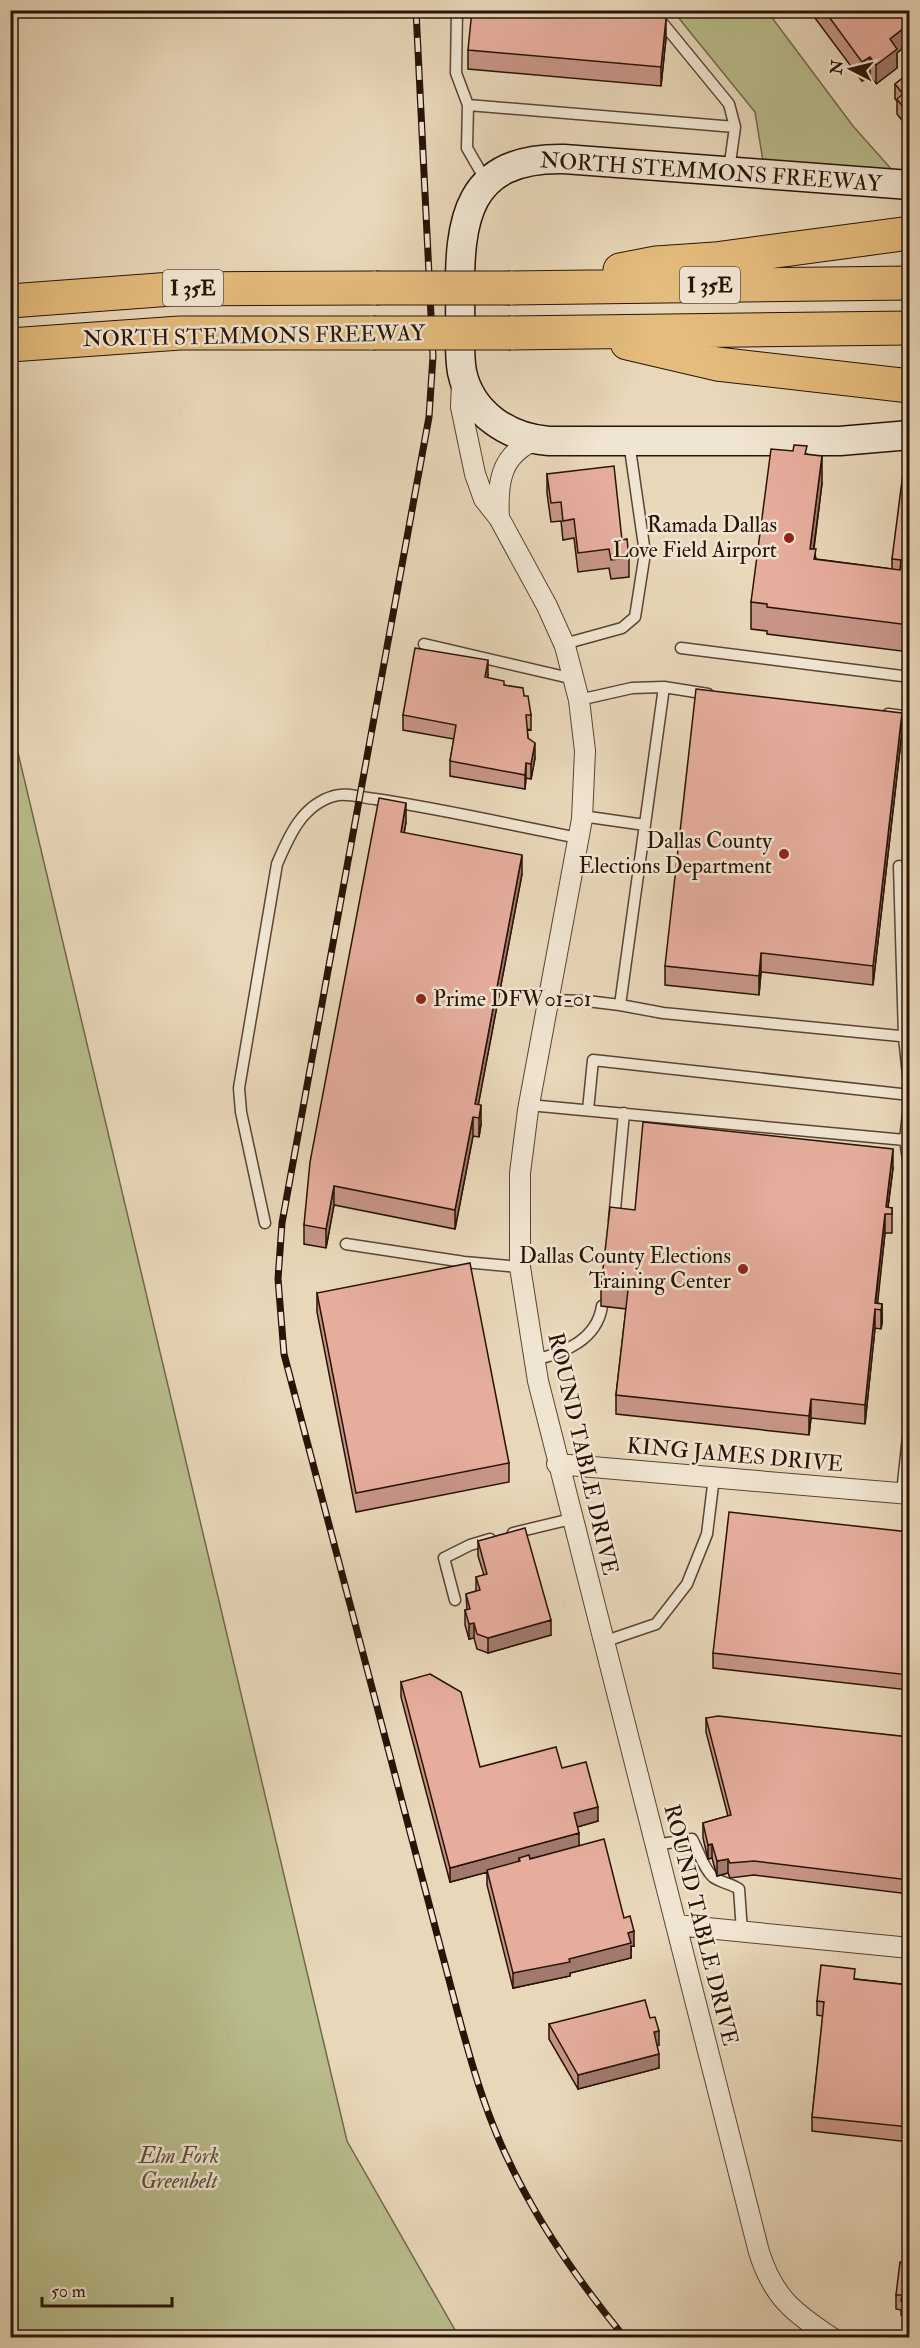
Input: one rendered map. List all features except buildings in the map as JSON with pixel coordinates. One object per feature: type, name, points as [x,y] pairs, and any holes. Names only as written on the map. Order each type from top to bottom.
[{"type":"highway","points":[[524,288],[656,263],[715,259],[909,233]]},
{"type":"highway","name":"NORTH STEMMONS FREEWAY","points":[[10,301],[172,289],[524,288],[909,283]]},
{"type":"highway","name":"NORTH STEMMONS FREEWAY","points":[[10,345],[180,333],[511,333],[909,328]]},
{"type":"highway","points":[[578,332],[717,364],[909,386]]},
{"type":"main road","name":"NORTH STEMMONS FREEWAY","points":[[909,185],[547,159],[521,162],[487,183],[466,213],[460,245],[462,372],[473,399],[493,422],[515,434],[536,440],[629,441],[840,441],[909,435]]},
{"type":"street","name":"ROUND TABLE DRIVE","points":[[462,372],[461,407],[472,463],[484,499],[499,518],[564,644],[579,700],[585,751],[579,838],[529,1105],[520,1173],[520,1267],[534,1360],[557,1464],[764,2269],[780,2297],[819,2334]]},
{"type":"street","name":"ROUND TABLE DRIVE","points":[[499,518],[497,495],[501,471],[517,451],[536,440]]},
{"type":"street","name":"KING JAMES DRIVE","points":[[557,1464],[906,1493]]},
{"type":"street","points":[[676,1924],[909,1948]]},
{"type":"lane","points":[[457,10],[456,73],[468,105],[467,148],[487,183]]},
{"type":"lane","points":[[652,10],[729,104],[735,127],[729,173]]},
{"type":"lane","points":[[468,105],[735,127]]},
{"type":"lane","points":[[564,644],[622,628],[635,617],[645,553],[629,441]]},
{"type":"lane","points":[[424,644],[574,679]]},
{"type":"lane","points":[[681,648],[909,677]]},
{"type":"lane","points":[[579,700],[632,688],[664,687],[720,695]]},
{"type":"lane","points":[[620,1005],[664,687]]},
{"type":"lane","points":[[880,713],[909,717]]},
{"type":"lane","points":[[265,1223],[241,1112],[239,1088],[277,864],[292,830],[307,811],[332,796],[342,795],[404,804],[579,838]]},
{"type":"lane","points":[[582,816],[645,825]]},
{"type":"lane","points":[[899,866],[909,1095],[907,1141],[909,1173]]},
{"type":"lane","points":[[548,1000],[587,1000],[663,1013],[907,1037]]},
{"type":"lane","points":[[588,1110],[593,1060],[909,1095]]},
{"type":"lane","points":[[529,1105],[907,1141]]},
{"type":"lane","points":[[613,1226],[624,1113]]},
{"type":"lane","points":[[346,1245],[464,1263],[520,1267]]},
{"type":"lane","points":[[534,1360],[563,1353],[585,1338],[600,1318],[602,1306]]},
{"type":"lane","points":[[906,1493],[909,1418]]},
{"type":"lane","points":[[603,1642],[656,1624],[687,1584],[707,1534],[714,1477]]},
{"type":"lane","points":[[455,1600],[444,1558],[470,1545],[571,1519]]},
{"type":"lane","points":[[656,1845],[692,1839],[705,1867],[715,1879],[729,1882],[739,1889],[742,1931]]},
{"type":"green space","points":[[673,11],[767,11],[853,126],[893,171],[763,161],[755,112]]},
{"type":"green space","name":"Elm Fork Greenbelt","points":[[10,719],[347,2141],[459,2337],[11,2337]]},
{"type":"railway","points":[[416,10],[433,356],[429,417],[282,1223],[278,1279],[284,1354],[457,2010],[483,2098],[510,2163],[543,2224],[582,2283],[625,2338]]},
{"type":"place","name":"Ramada Dallas Love Field Airport","points":[[789,538]]},
{"type":"place","name":"Dallas County Elections Department","points":[[784,854]]},
{"type":"place","name":"Prime DFW01-01","points":[[421,999]]},
{"type":"place","name":"Dallas County Elections Training Center","points":[[743,1269]]}]
